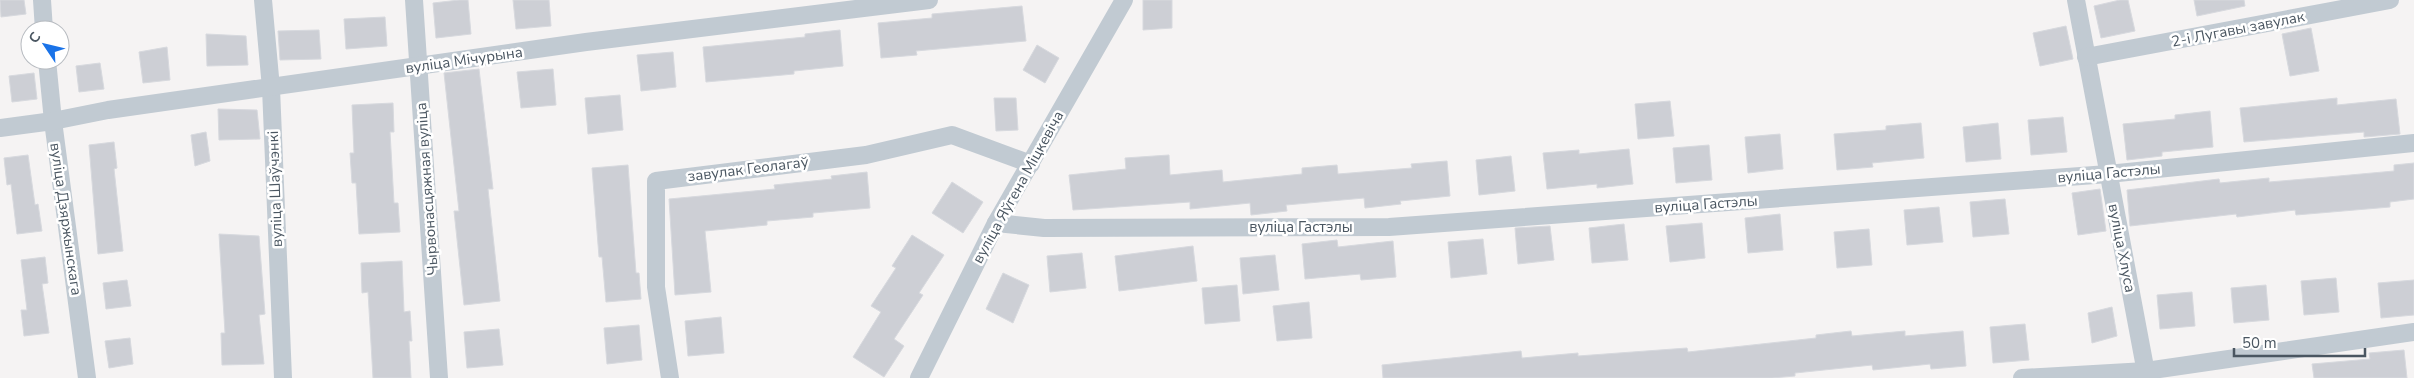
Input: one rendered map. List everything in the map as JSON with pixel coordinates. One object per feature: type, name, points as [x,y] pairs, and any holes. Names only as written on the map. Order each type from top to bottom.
[{"type":"street","points":[[42,0],[43,20]]},
{"type":"street","name":"вуліца Шаўчэнкі","points":[[263,0],[271,88],[283,378]]},
{"type":"street","name":"Чырвонасцяжная вуліца","points":[[414,0],[439,378]]},
{"type":"street","name":"вуліца Мічурына","points":[[0,128],[53,121],[108,110],[586,42],[930,0]]},
{"type":"street","name":"вуліца Яўгена Міцкевіча","points":[[919,378],[996,223],[1124,0]]},
{"type":"street","name":"вуліца Хлуса","points":[[2076,0],[2147,374]]},
{"type":"street","name":"2-і Лугавы завулак","points":[[2086,57],[2390,0]]},
{"type":"street","name":"вуліца Дзяржынскага","points":[[48,70],[87,378]]},
{"type":"street","name":"завулак Геолагаў","points":[[670,378],[656,287],[656,181],[866,155],[952,135],[1031,164]]},
{"type":"street","name":"вуліца Гастэлы","points":[[996,223],[1044,228],[1389,227],[2108,174],[2414,143]]},
{"type":"street","points":[[2022,378],[2147,374],[2414,332]]},
{"type":"building","points":[[0,0],[24,0],[26,14],[1,17]]},
{"type":"building","points":[[468,0],[471,34],[436,38],[433,3]]},
{"type":"building","points":[[513,0],[549,0],[551,26],[516,29]]},
{"type":"building","points":[[1143,0],[1172,0],[1172,28],[1143,30]]},
{"type":"building","points":[[2128,0],[2135,31],[2101,38],[2094,6]]},
{"type":"building","points":[[2194,0],[2244,0],[2245,6],[2197,16]]},
{"type":"building","points":[[1022,6],[1026,41],[916,51],[917,55],[881,58],[878,23],[932,18],[932,14]]},
{"type":"building","points":[[385,17],[387,46],[346,49],[344,19]]},
{"type":"building","points":[[2066,26],[2073,59],[2040,66],[2033,33]]},
{"type":"building","points":[[2311,28],[2319,71],[2290,76],[2282,34]]},
{"type":"building","points":[[319,30],[321,59],[280,60],[278,31]]},
{"type":"building","points":[[840,30],[843,66],[794,71],[794,74],[706,82],[703,47],[805,37],[805,34]]},
{"type":"building","points":[[206,34],[246,36],[248,65],[207,66]]},
{"type":"building","points":[[1037,45],[1059,58],[1045,83],[1023,70]]},
{"type":"building","points":[[167,47],[170,80],[143,83],[139,52]]},
{"type":"building","points":[[673,52],[676,87],[641,91],[637,55]]},
{"type":"building","points":[[100,63],[104,89],[79,92],[76,66]]},
{"type":"building","points":[[479,69],[493,189],[488,189],[500,301],[464,305],[454,211],[459,211],[444,73]]},
{"type":"building","points":[[553,69],[556,105],[521,108],[517,72]]},
{"type":"building","points":[[34,73],[37,99],[12,102],[9,76]]},
{"type":"building","points":[[620,95],[623,130],[588,134],[585,98]]},
{"type":"building","points":[[994,98],[1016,98],[1018,130],[996,131]]},
{"type":"building","points":[[2337,98],[2337,105],[2396,99],[2400,134],[2364,137],[2364,132],[2244,142],[2240,108]]},
{"type":"building","points":[[1670,101],[1674,136],[1638,139],[1635,104]]},
{"type":"building","points":[[393,103],[394,132],[390,132],[394,203],[398,203],[400,232],[359,234],[356,183],[352,183],[350,153],[354,153],[352,105]]},
{"type":"building","points":[[218,109],[257,110],[260,139],[219,140]]},
{"type":"building","points":[[2210,111],[2213,147],[2162,152],[2162,156],[2127,160],[2123,124],[2175,119],[2175,115]]},
{"type":"building","points":[[2063,117],[2067,152],[2031,155],[2028,120]]},
{"type":"building","points":[[1921,123],[1924,158],[1872,163],[1873,167],[1837,170],[1834,134],[1886,130],[1886,126]]},
{"type":"building","points":[[1998,123],[2001,159],[1966,162],[1963,127]]},
{"type":"building","points":[[206,132],[210,161],[195,166],[191,135]]},
{"type":"building","points":[[1780,134],[1783,169],[1748,173],[1745,137]]},
{"type":"building","points":[[114,142],[117,168],[114,169],[123,251],[98,254],[89,145]]},
{"type":"building","points":[[1709,145],[1712,180],[1676,183],[1673,148]]},
{"type":"building","points":[[1629,149],[1633,184],[1597,188],[1597,184],[1547,189],[1543,153],[1579,150],[1579,154]]},
{"type":"building","points":[[28,155],[35,205],[38,204],[42,231],[17,234],[11,184],[7,185],[4,158]]},
{"type":"building","points":[[1169,155],[1170,175],[1222,170],[1223,182],[1302,174],[1302,168],[1337,165],[1338,174],[1412,168],[1411,164],[1447,161],[1450,196],[1400,201],[1401,204],[1365,208],[1364,198],[1286,205],[1287,211],[1251,215],[1250,203],[1190,209],[1190,202],[1073,210],[1069,175],[1126,169],[1125,158]]},
{"type":"building","points":[[1511,156],[1515,191],[1479,195],[1476,160]]},
{"type":"building","points":[[2414,163],[2414,199],[2390,202],[2390,207],[2296,215],[2295,210],[2237,217],[2236,214],[2130,226],[2127,190],[2219,179],[2220,183],[2269,178],[2269,182],[2394,171],[2394,165]]},
{"type":"building","points":[[628,165],[636,273],[639,273],[641,299],[606,302],[602,257],[599,257],[592,168]]},
{"type":"building","points":[[867,172],[870,208],[813,213],[813,217],[767,221],[767,225],[705,231],[711,292],[675,295],[669,199],[775,189],[774,185],[832,179],[831,176]]},
{"type":"building","points":[[952,182],[983,202],[963,233],[932,213]]},
{"type":"building","points":[[2100,189],[2106,231],[2078,235],[2072,193]]},
{"type":"building","points":[[2005,199],[2009,234],[1973,237],[1970,202]]},
{"type":"building","points":[[1939,207],[1943,242],[1907,245],[1904,210]]},
{"type":"building","points":[[1780,214],[1783,250],[1748,253],[1745,218]]},
{"type":"building","points":[[1702,223],[1705,258],[1670,262],[1666,226]]},
{"type":"building","points":[[1624,224],[1628,260],[1592,263],[1589,228]]},
{"type":"building","points":[[1550,226],[1554,260],[1518,264],[1515,228]]},
{"type":"building","points":[[1869,229],[1872,265],[1837,268],[1834,232]]},
{"type":"building","points":[[219,234],[259,236],[265,314],[259,315],[264,364],[222,365],[221,333],[225,333]]},
{"type":"building","points":[[912,235],[944,255],[919,293],[923,295],[894,339],[904,346],[884,377],[853,357],[881,312],[871,306],[896,268],[892,266]]},
{"type":"building","points":[[1483,239],[1487,274],[1451,278],[1448,242]]},
{"type":"building","points":[[1337,240],[1338,247],[1393,241],[1396,277],[1361,280],[1360,274],[1305,279],[1302,244]]},
{"type":"building","points":[[1193,246],[1197,281],[1119,291],[1115,256]]},
{"type":"building","points":[[1082,253],[1086,288],[1050,292],[1047,256]]},
{"type":"building","points":[[1275,255],[1279,290],[1243,294],[1240,258]]},
{"type":"building","points":[[45,257],[48,283],[42,284],[49,333],[24,336],[21,310],[27,310],[21,260]]},
{"type":"building","points":[[402,261],[404,312],[410,311],[412,341],[409,341],[411,378],[373,378],[368,292],[362,293],[361,263]]},
{"type":"building","points":[[1003,273],[1029,285],[1013,323],[986,309]]},
{"type":"building","points":[[2336,278],[2339,312],[2304,315],[2301,281]]},
{"type":"building","points":[[127,280],[131,306],[106,309],[103,283]]},
{"type":"building","points":[[2414,280],[2414,315],[2381,318],[2378,283]]},
{"type":"building","points":[[1237,285],[1240,321],[1205,324],[1202,288]]},
{"type":"building","points":[[2266,285],[2269,320],[2234,323],[2231,288]]},
{"type":"building","points":[[2192,292],[2195,326],[2160,329],[2157,295]]},
{"type":"building","points":[[1309,302],[1312,338],[1277,341],[1273,306]]},
{"type":"building","points":[[2112,307],[2117,336],[2092,343],[2088,313]]},
{"type":"building","points":[[721,317],[724,353],[688,356],[685,321]]},
{"type":"building","points":[[2025,324],[2029,360],[1993,363],[1990,327]]},
{"type":"building","points":[[639,325],[642,360],[607,364],[604,328]]},
{"type":"building","points":[[499,329],[503,365],[467,368],[464,332]]},
{"type":"building","points":[[1851,331],[1852,336],[1905,331],[1905,336],[1963,331],[1966,366],[1931,369],[1930,364],[1873,370],[1872,365],[1795,373],[1795,376],[1772,378],[1383,378],[1382,365],[1521,351],[1522,358],[1578,353],[1578,356],[1687,348],[1688,352],[1816,338],[1816,335]]},
{"type":"building","points":[[130,338],[133,364],[109,368],[105,341]]},
{"type":"building","points":[[2404,350],[2407,378],[2314,378],[2312,364],[2370,359],[2369,353]]}]
